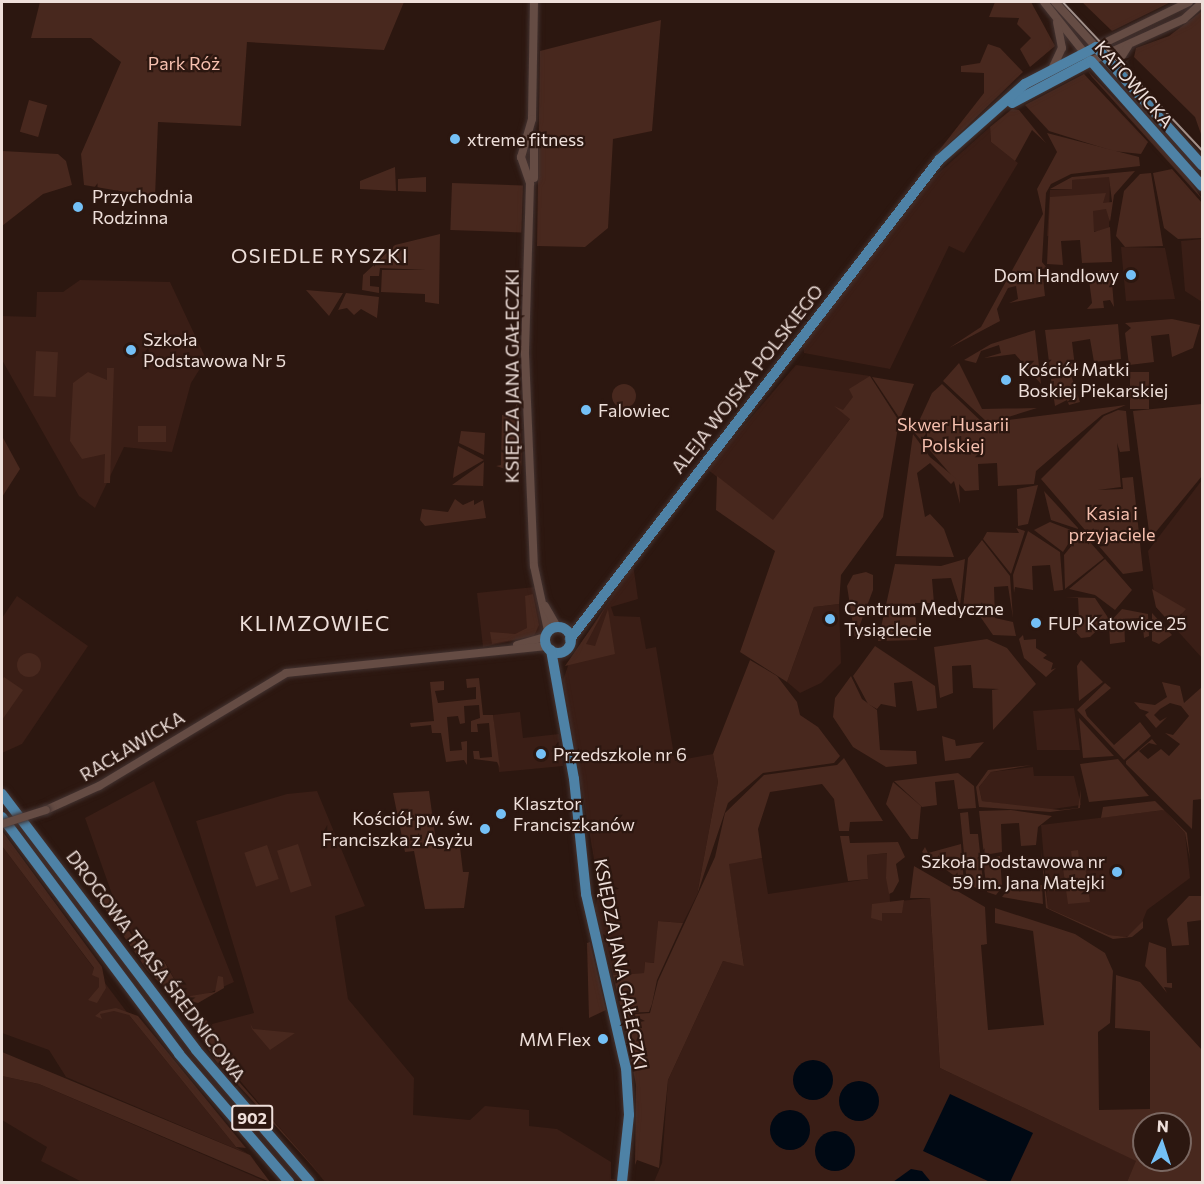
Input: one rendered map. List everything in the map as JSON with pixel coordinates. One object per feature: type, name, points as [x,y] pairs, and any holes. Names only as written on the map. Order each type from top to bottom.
[{"type":"main road","name":"ALEJA WOJSKA POLSKIEGO","points":[[553,639],[570,639],[590,616],[652,528],[936,166],[1020,88],[1053,68],[1099,52]]},
{"type":"main road","name":"KATOWICKA","points":[[1099,52],[1203,165]]},
{"type":"main road","name":"ALEJA WOJSKA POLSKIEGO","points":[[936,166],[1016,99],[1087,57]]},
{"type":"main road","name":"KATOWICKA","points":[[1087,57],[1200,179]]},
{"type":"main road","points":[[553,639],[590,616]]},
{"type":"main road","name":"KSIĘDZA JANA GAŁECZKI","points":[[553,639],[556,682],[575,786],[587,898],[626,1068],[629,1115],[622,1182]]},
{"type":"main road","name":"DROGOWA TRASA ŚREDNICOWA","points":[[2,794],[196,1050],[310,1182]]},
{"type":"main road","name":"DROGOWA TRASA ŚREDNICOWA","points":[[2,817],[179,1054],[289,1182]]},
{"type":"street","name":"KSIĘDZA JANA GAŁECZKI","points":[[534,2],[532,119],[529,151],[521,159],[530,164],[525,354],[534,554],[553,639]]},
{"type":"street","name":"KATOWICKA","points":[[1044,2],[1087,57]]},
{"type":"street","name":"KATOWICKA","points":[[1054,2],[1099,52]]},
{"type":"street","points":[[1099,52],[1189,2]]},
{"type":"street","points":[[1099,52],[1130,45],[1203,3]]},
{"type":"street","points":[[1053,68],[1062,48],[1056,19]]},
{"type":"street","points":[[1127,83],[1120,63],[1130,45]]},
{"type":"street","name":"RACŁAWICKA","points":[[2,824],[46,810],[99,786],[271,678],[303,669],[496,650],[553,639]]},
{"type":"shaded area","points":[[990,127],[991,142],[1018,163],[964,253],[949,246],[890,369],[804,353],[803,344],[933,178]]},
{"type":"shaded area","points":[[1110,176],[1109,230],[1047,236],[1050,190],[1072,189],[1072,180]]},
{"type":"shaded area","points":[[1202,239],[1202,302],[1185,291],[1181,241]]},
{"type":"shaded area","points":[[1121,247],[1165,248],[1175,299],[1126,301]]},
{"type":"shaded area","points":[[80,280],[170,282],[206,359],[191,383],[172,452],[124,447],[95,508],[79,496],[2,360],[2,316],[36,317],[37,292],[63,292]]},
{"type":"shaded area","points":[[796,365],[870,376],[850,419],[773,521],[707,469]]},
{"type":"shaded area","points":[[1202,480],[1202,658],[1156,607],[1148,551]]},
{"type":"shaded area","points":[[633,564],[638,599],[611,607],[614,616],[640,617],[646,649],[656,647],[675,761],[713,754],[718,782],[697,895],[683,923],[658,921],[655,963],[645,962],[644,973],[613,975],[595,909],[599,888],[563,680],[570,660]]},
{"type":"shaded area","points":[[535,587],[543,635],[483,647],[477,593]]},
{"type":"shaded area","points":[[17,596],[88,646],[22,744],[2,753],[2,618]]},
{"type":"shaded area","points":[[839,604],[841,663],[821,683],[800,693],[787,682],[814,607]]},
{"type":"shaded area","points":[[1074,708],[1080,750],[1037,750],[1033,711]]},
{"type":"shaded area","points":[[520,712],[523,738],[559,734],[563,766],[499,772],[493,715]]},
{"type":"shaded area","points":[[1033,767],[1034,776],[1074,776],[1081,805],[1046,810],[982,801],[979,787],[991,772]]},
{"type":"shaded area","points":[[154,781],[234,982],[196,999],[184,997],[164,960],[148,959],[130,929],[125,931],[85,818]]},
{"type":"shaded area","points":[[317,791],[365,906],[335,916],[348,999],[414,1078],[413,1115],[470,1120],[485,1106],[529,1110],[529,1126],[557,1129],[611,1162],[611,1179],[654,1182],[325,1182],[216,1052],[212,1024],[254,1013],[196,821],[287,794]]},
{"type":"shaded area","name":"Szkoła Podstawowa nr 59 im. Jana Matejki","points":[[1164,810],[1185,833],[1190,878],[1147,910],[1139,930],[1126,937],[1109,935],[1048,908],[1041,825]]},
{"type":"shaded area","points":[[2,846],[129,1015],[236,1147],[250,1155],[66,1077],[49,1050],[2,1033]]},
{"type":"shaded area","points":[[888,853],[890,902],[930,898],[940,1068],[1132,1159],[1132,1172],[1127,1182],[654,1182],[662,1163],[668,1080],[723,961],[744,965],[728,863],[762,858],[768,894],[868,879],[867,855]]},
{"type":"shaded area","points":[[813,1060],[827,1066],[833,1080],[827,1094],[813,1100],[799,1094],[793,1080],[799,1066]]},
{"type":"shaded area","points":[[2,1076],[39,1084],[267,1182],[82,1182],[41,1161],[47,1147],[2,1120]]},
{"type":"shaded area","points":[[859,1081],[873,1087],[879,1101],[873,1115],[859,1121],[845,1115],[839,1101],[845,1087]]},
{"type":"shaded area","points":[[950,1094],[1033,1133],[1010,1182],[990,1182],[923,1151]]},
{"type":"shaded area","points":[[790,1110],[804,1116],[810,1130],[804,1144],[790,1150],[776,1144],[770,1130],[776,1116]]},
{"type":"shaded area","points":[[835,1131],[849,1137],[855,1151],[849,1165],[835,1171],[821,1165],[815,1151],[821,1137]]},
{"type":"shaded area","points":[[911,1169],[922,1171],[931,1182],[893,1182]]},
{"type":"green space","name":"Park Róż","points":[[40,2],[404,2],[384,50],[247,42],[241,126],[158,122],[155,197],[84,185],[81,154],[121,62],[91,38],[31,38]]},
{"type":"green space","points":[[995,2],[1031,2],[1055,46],[1030,67],[1020,49],[1031,38],[1017,24],[1019,18],[989,17]]},
{"type":"green space","points":[[1082,2],[1171,2],[1112,31]]},
{"type":"green space","points":[[1202,11],[1202,137],[1195,117],[1134,57],[1136,48],[1169,36]]},
{"type":"green space","points":[[661,20],[652,131],[613,139],[608,228],[585,247],[537,246],[540,51]]},
{"type":"green space","points":[[988,44],[1000,48],[1023,72],[930,162],[984,93],[984,73],[961,72],[961,66],[980,63]]},
{"type":"green space","points":[[1088,71],[1183,170],[1202,199],[1092,77]]},
{"type":"green space","points":[[1084,74],[1148,142],[1141,154],[1113,151],[1049,131],[1025,105]]},
{"type":"green space","points":[[29,100],[47,105],[38,137],[20,132]]},
{"type":"green space","points":[[1012,109],[1019,110],[1046,143],[1032,130],[1015,161],[991,142],[990,127]]},
{"type":"green space","points":[[1047,133],[1139,157],[1140,166],[1071,174],[1051,184],[1046,193],[1042,262],[1047,268],[1042,269],[1045,296],[1009,303],[1018,299],[1016,286],[1008,288],[997,309],[1000,321],[949,348],[981,327],[1043,214],[1037,189],[1057,152]]},
{"type":"green space","points":[[2,151],[58,154],[66,161],[72,185],[43,194],[2,226]]},
{"type":"green space","points":[[395,167],[396,191],[360,189],[360,181]]},
{"type":"green space","points":[[1172,169],[1202,203],[1202,238],[1178,239],[1164,228],[1153,173]]},
{"type":"green space","points":[[1135,171],[1114,195],[1110,222],[1106,209],[1093,211],[1094,232],[1110,227],[1112,262],[1082,263],[1080,240],[1061,241],[1063,265],[1047,264],[1050,197],[1106,193],[1103,203],[1112,202],[1109,177],[1072,180],[1072,189],[1050,189],[1072,177]]},
{"type":"green space","points":[[1151,173],[1163,246],[1125,247],[1116,236],[1124,191],[1140,174]]},
{"type":"green space","points":[[426,177],[426,192],[398,191],[398,179]]},
{"type":"green space","points":[[452,183],[523,185],[521,232],[450,230]]},
{"type":"green space","points":[[440,234],[439,304],[425,302],[425,294],[381,292],[382,270],[426,270],[380,268],[379,276],[370,276],[370,286],[379,287],[379,293],[362,290],[363,275],[395,245]]},
{"type":"green space","points":[[1111,270],[1114,307],[1110,300],[1103,301],[1104,308],[1087,309],[1092,303],[1088,272]]},
{"type":"green space","points":[[306,290],[341,293],[343,293],[329,316]]},
{"type":"green space","points":[[346,293],[379,297],[377,318],[361,309],[354,315],[347,308],[338,310]]},
{"type":"green space","points":[[1172,319],[1200,325],[1193,348],[1172,357],[1169,334],[1151,336],[1154,362],[1129,365],[1125,333],[1131,328],[1125,323]]},
{"type":"green space","points":[[1118,324],[1121,359],[1094,362],[1090,339],[1072,342],[1075,367],[1050,370],[1045,330]]},
{"type":"green space","points":[[1035,330],[1041,384],[1015,354],[984,358],[1001,353],[999,345],[981,351],[976,363],[964,360],[991,344]]},
{"type":"green space","points":[[36,351],[58,352],[56,397],[34,396]]},
{"type":"green space","name":"Skwer Husarii Polskiej","points":[[959,363],[982,409],[1037,408],[992,422],[1126,405],[1102,415],[1065,446],[1036,471],[1034,484],[998,486],[997,463],[978,464],[979,490],[965,491],[914,432],[932,393],[942,384],[983,423],[987,422],[943,381]]},
{"type":"green space","points":[[107,368],[114,368],[110,483],[104,483],[105,454],[82,459],[70,441],[73,383],[88,372],[107,380]]},
{"type":"green space","points":[[1130,372],[1149,372],[1149,409],[1130,409]]},
{"type":"green space","points":[[1071,375],[1080,402],[1069,405],[1067,400],[1055,406],[1051,379]]},
{"type":"green space","points":[[870,376],[899,421],[883,517],[841,575],[839,604],[814,607],[787,682],[740,652],[775,551],[716,510],[717,476],[773,520],[850,419],[834,406],[843,410],[853,397],[849,389]]},
{"type":"green space","points":[[872,377],[914,384],[900,419]]},
{"type":"green space","points":[[624,384],[632,388],[636,396],[632,404],[624,408],[616,404],[612,396],[616,388]]},
{"type":"green space","points":[[517,402],[522,447],[521,474],[496,466],[501,465],[502,415],[513,414]]},
{"type":"green space","points":[[1202,404],[1202,476],[1150,539],[1133,411]]},
{"type":"green space","name":"Kasia i przyjaciele","points":[[1118,410],[1126,411],[1130,451],[1120,452],[1117,443],[1121,487],[1098,490],[1123,489],[1122,478],[1133,477],[1143,571],[1123,574],[1041,479],[1104,416]]},
{"type":"green space","points":[[138,426],[166,426],[166,442],[138,442]]},
{"type":"green space","points":[[461,431],[485,433],[484,455],[459,443]]},
{"type":"green space","points":[[913,434],[930,457],[959,481],[960,504],[954,481],[951,484],[930,463],[917,473],[925,517],[930,514],[944,529],[954,557],[896,556]]},
{"type":"green space","points":[[2,436],[20,469],[2,497]]},
{"type":"green space","points":[[458,446],[484,460],[453,478],[454,469]]},
{"type":"green space","points":[[484,462],[483,491],[483,486],[452,485]]},
{"type":"green space","points":[[1038,485],[1028,524],[1018,526],[1017,489]]},
{"type":"green space","points":[[1044,491],[1078,528],[1078,529],[1051,520]]},
{"type":"green space","points":[[455,499],[463,505],[474,500],[474,505],[483,500],[486,518],[425,526],[420,520],[422,509],[448,512]]},
{"type":"green space","points":[[1050,522],[1076,532],[1063,552],[1034,530]]},
{"type":"green space","points":[[1016,528],[1025,531],[1011,574],[983,539],[987,532],[1019,533]]},
{"type":"green space","points":[[1028,531],[1060,552],[1063,590],[1054,591],[1050,565],[1032,566],[1033,590],[1015,587],[1014,593],[1013,575]]},
{"type":"green space","points":[[1082,533],[1104,558],[1065,589],[1064,555]]},
{"type":"green space","points":[[982,540],[1010,576],[1013,618],[1008,586],[994,587],[995,618],[1013,622],[1016,636],[993,635],[977,612],[963,609],[968,558]]},
{"type":"green space","points":[[965,559],[960,606],[951,578],[932,579],[934,603],[915,603],[917,640],[878,641],[895,564],[941,566]]},
{"type":"green space","points":[[1105,559],[1132,590],[1115,610],[1095,595],[1069,589]]},
{"type":"green space","points":[[866,572],[873,575],[873,590],[855,638],[847,586],[853,575]]},
{"type":"green space","points":[[1152,589],[1186,609],[1172,625],[1156,607]]},
{"type":"green space","points":[[533,594],[539,625],[534,636],[492,644],[490,632],[515,634],[527,628],[525,596]]},
{"type":"green space","points":[[1065,597],[1095,598],[1109,619],[1090,637],[1081,638],[1067,622],[1079,619],[1078,598]]},
{"type":"green space","points":[[605,608],[586,644],[595,646],[608,609],[615,654],[565,666]]},
{"type":"green space","points":[[1122,609],[1148,614],[1149,636],[1144,638],[1142,618],[1124,619],[1125,642],[1110,644],[1109,623]]},
{"type":"green space","points":[[1152,613],[1172,635],[1159,644],[1152,641]]},
{"type":"green space","points":[[1023,635],[1024,640],[1036,639],[1036,648],[1047,655],[1043,658],[1053,663],[1051,670],[1056,668],[1046,677],[1024,658],[1019,639]]},
{"type":"green space","points":[[987,639],[1007,648],[1036,684],[993,730],[992,690],[999,689],[973,688],[971,665],[952,666],[953,693],[940,698],[934,647]]},
{"type":"green space","points":[[875,646],[935,686],[937,708],[917,711],[912,681],[894,683],[896,707],[881,704],[877,709],[868,704],[853,676]]},
{"type":"green space","points":[[29,653],[34,654],[40,660],[40,670],[34,676],[29,677],[24,676],[18,670],[17,665],[18,660],[24,654]]},
{"type":"green space","points":[[750,660],[777,676],[797,702],[800,715],[818,727],[840,756],[834,763],[763,773],[728,803],[697,895],[718,782],[713,754]]},
{"type":"green space","points":[[1081,660],[1103,682],[1079,701],[1077,666]]},
{"type":"green space","points":[[851,676],[862,699],[877,710],[880,750],[916,751],[917,764],[886,767],[853,747],[833,717],[835,698]]},
{"type":"green space","points":[[4,677],[23,690],[2,720],[2,680]]},
{"type":"green space","points":[[479,678],[483,715],[493,715],[500,768],[497,762],[474,759],[473,751],[479,751],[480,758],[492,757],[489,723],[477,724],[478,732],[471,732],[471,721],[480,718],[479,705],[464,706],[465,723],[460,724],[458,716],[447,717],[450,751],[462,750],[461,742],[467,741],[467,765],[464,760],[446,762],[441,733],[432,733],[431,725],[411,727],[410,723],[434,721],[430,682],[444,681],[444,690],[435,691],[438,703],[476,699],[476,687],[467,688],[466,679]]},
{"type":"green space","points":[[1162,682],[1180,686],[1184,703],[1202,687],[1202,799],[1193,800],[1192,829],[1126,764],[1126,761],[1152,739],[1157,745],[1149,743],[1139,751],[1148,759],[1161,749],[1169,756],[1180,744],[1165,733],[1173,735],[1189,716],[1181,706],[1170,703],[1160,709],[1154,715],[1160,721],[1167,717],[1156,728],[1145,715],[1149,712],[1140,709],[1134,702],[1155,705],[1167,697]]},
{"type":"green space","points":[[1105,683],[1111,688],[1085,710],[1087,716],[1114,745],[1140,722],[1151,736],[1124,760],[1077,710]]},
{"type":"green space","points":[[1079,718],[1114,756],[1083,758]]},
{"type":"green space","points":[[942,736],[955,740],[956,746],[984,742],[970,758],[945,761]]},
{"type":"green space","points":[[844,758],[883,821],[850,822],[849,831],[839,831],[834,799],[822,784],[770,792],[758,829],[762,858],[729,864],[744,966],[723,961],[668,1080],[659,1168],[637,1160],[635,1165],[636,1085],[622,1015],[650,1013],[658,981],[715,857],[725,813],[764,775],[837,765]]},
{"type":"green space","points":[[1118,759],[1149,796],[1089,802],[1080,764]]},
{"type":"green space","points":[[1032,765],[991,772],[979,787],[982,801],[1060,810],[1078,808],[1081,789],[1080,808],[1050,812],[979,807],[976,787],[988,770]]},
{"type":"green space","points":[[958,773],[974,786],[976,808],[958,809],[954,780],[935,782],[937,805],[922,807],[894,781]]},
{"type":"green space","points":[[893,782],[921,806],[918,839],[911,839],[886,804]]},
{"type":"green space","points":[[429,791],[437,849],[460,847],[463,872],[469,872],[464,908],[425,909],[414,851],[405,852],[393,793]]},
{"type":"green space","points":[[1155,801],[1164,810],[1101,818],[1103,807]]},
{"type":"green space","points":[[1011,810],[1052,816],[1038,827],[1036,845],[1021,846],[1019,823],[1001,824],[1002,852],[984,855],[979,811]]},
{"type":"green space","points":[[1164,810],[1187,833],[1190,860],[1185,833]]},
{"type":"green space","points":[[968,812],[970,834],[978,834],[984,891],[967,884],[960,813]]},
{"type":"green space","points":[[3,832],[102,967],[106,988],[97,1003],[88,1000],[99,987],[99,978],[92,975],[94,968],[2,846]]},
{"type":"green space","points":[[840,836],[849,836],[850,843],[898,842],[905,857],[896,864],[899,881],[893,892],[889,894],[886,878],[887,853],[867,855],[868,879],[848,881]]},
{"type":"green space","points":[[298,844],[312,886],[291,893],[277,851]]},
{"type":"green space","points":[[961,844],[964,883],[922,852],[925,847],[928,853]]},
{"type":"green space","points":[[267,845],[279,879],[256,887],[244,853]]},
{"type":"green space","points":[[1041,848],[1048,908],[1109,935],[1127,937],[1143,921],[1143,928],[1132,937],[1113,939],[1046,908]]},
{"type":"green space","points":[[1078,850],[1079,858],[1084,858],[1090,902],[1068,904],[1062,861],[1072,859],[1071,851]]},
{"type":"green space","points":[[1000,856],[1002,887],[996,895],[987,892],[983,860]]},
{"type":"green space","points":[[914,866],[985,907],[987,944],[981,945],[988,1030],[1044,1025],[1033,931],[995,923],[995,908],[1075,934],[1105,953],[1113,971],[1110,1023],[1098,1032],[1099,1110],[1150,1109],[1150,1031],[1115,1028],[1116,975],[1140,982],[1202,1050],[1202,1182],[1127,1182],[1132,1170],[1192,1172],[1192,1112],[1132,1112],[1132,1159],[940,1068],[930,898],[910,898]]},
{"type":"green space","points":[[1042,885],[1043,904],[1002,897],[1009,888]]},
{"type":"green space","points":[[94,893],[111,895],[124,932],[129,931],[147,959],[164,961],[184,997],[215,992],[218,976],[223,977],[224,988],[198,1003],[174,997],[147,970]]},
{"type":"green space","points":[[1189,896],[1202,896],[1202,920],[1187,922],[1189,945],[1172,946],[1167,919]]},
{"type":"green space","points":[[904,900],[902,913],[882,913],[882,921],[871,918],[872,904]]},
{"type":"green space","points":[[658,921],[683,923],[657,980],[649,1012],[622,1013],[613,975],[644,973],[645,962],[654,963]]},
{"type":"green space","points":[[590,942],[606,1010],[589,1018],[587,943]]},
{"type":"green space","points":[[1149,942],[1166,948],[1167,983],[1172,983],[1172,988],[1164,987],[1167,993],[1145,966]]},
{"type":"green space","points":[[116,1008],[138,1016],[246,1148],[236,1147],[129,1015],[114,1011],[100,1014],[102,1019],[95,1016],[101,1011]]},
{"type":"green space","points":[[206,1020],[213,1027],[216,1052],[232,1074],[327,1182],[216,1061],[196,1030]]},
{"type":"green space","points":[[250,1023],[253,1029],[295,1033],[270,1050],[252,1029]]},
{"type":"green space","points":[[2,1052],[250,1155],[270,1182],[39,1084],[2,1076]]},
{"type":"tram line","points":[[1063,2],[1202,150]]},
{"type":"place","name":"xtreme fitness","points":[[455,139]]},
{"type":"place","name":"Przychodnia Rodzinna","points":[[78,207]]},
{"type":"place","name":"Dom Handlowy","points":[[1131,275]]},
{"type":"place","name":"Szkoła Podstawowa Nr 5","points":[[131,350]]},
{"type":"place","name":"Kościół Matki Boskiej Piekarskiej","points":[[1006,380]]},
{"type":"place","name":"Falowiec","points":[[586,410]]},
{"type":"place","name":"Centrum Medyczne Tysiąclecie","points":[[830,619]]},
{"type":"place","name":"FUP Katowice 25","points":[[1036,623]]},
{"type":"place","name":"Przedszkole nr 6","points":[[541,754]]},
{"type":"place","name":"Klasztor Franciszkanów","points":[[501,814]]},
{"type":"place","name":"Kościół pw. św. Franciszka z Asyżu","points":[[485,829]]},
{"type":"place","name":"Szkoła Podstawowa nr 59 im. Jana Matejki","points":[[1117,872]]},
{"type":"place","name":"MM Flex","points":[[603,1039]]},
{"type":"district","name":"OSIEDLE RYSZKI","points":[[320,255]]},
{"type":"district","name":"KLIMZOWIEC","points":[[315,623]]}]
